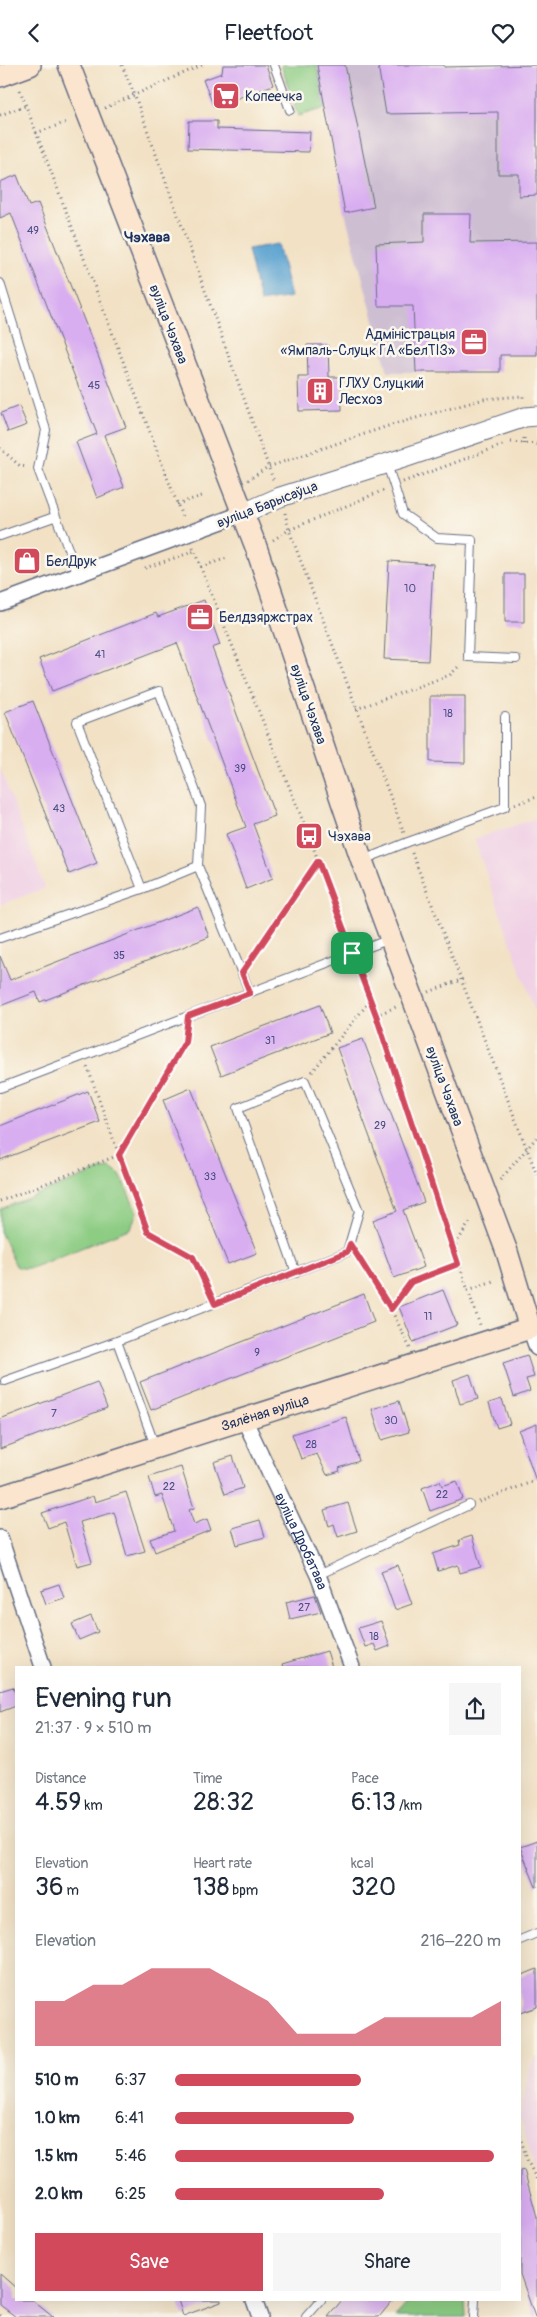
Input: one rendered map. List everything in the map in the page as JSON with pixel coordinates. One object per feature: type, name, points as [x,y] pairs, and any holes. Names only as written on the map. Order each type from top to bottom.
[{"type":"main road","points":[[0,76],[30,65]]},
{"type":"main road","name":"вуліца Чэхава","points":[[69,65],[244,513],[362,861],[535,1325]]},
{"type":"main road","name":"Зялёная вуліца","points":[[0,1497],[535,1325]]},
{"type":"street","name":"вуліца Барысаўца","points":[[0,603],[244,513],[280,497],[525,417],[537,416]]},
{"type":"street","name":"вуліца Чэхава","points":[[535,1325],[537,1348]]},
{"type":"street","name":"вуліца Дробатава","points":[[244,1419],[318,1575],[352,1666]]},
{"type":"street","points":[[0,1538],[43,1666]]},
{"type":"street","points":[[254,2301],[260,2317]]},
{"type":"lane","points":[[274,65],[290,110]]},
{"type":"lane","points":[[0,283],[46,430],[38,469],[54,517],[78,575]]},
{"type":"lane","points":[[387,462],[403,514],[437,538],[472,540],[468,657],[516,659]]},
{"type":"lane","points":[[0,537],[54,517]]},
{"type":"lane","points":[[142,889],[77,722],[159,691],[201,806],[198,866],[250,993]]},
{"type":"lane","points":[[362,861],[408,842],[505,807],[505,717]]},
{"type":"lane","points":[[0,939],[142,889],[198,866]]},
{"type":"lane","points":[[0,1088],[390,939]]},
{"type":"lane","points":[[5,1381],[117,1341],[296,1273],[347,1252],[359,1211],[305,1081],[238,1108],[296,1273]]},
{"type":"lane","points":[[117,1341],[155,1448]]},
{"type":"lane","points":[[318,1575],[469,1505]]},
{"type":"lane","points":[[521,1940],[537,1933]]},
{"type":"lane","points":[[306,2317],[320,2301]]},
{"type":"lane","points":[[474,2317],[476,2301]]},
{"type":"path","points":[[122,65],[135,96],[274,482]]},
{"type":"path","points":[[104,108],[202,65]]},
{"type":"path","points":[[20,90],[185,525]]},
{"type":"path","points":[[0,115],[25,106]]},
{"type":"path","points":[[36,133],[67,122]]},
{"type":"path","points":[[246,482],[268,467],[391,425],[484,399],[523,397]]},
{"type":"path","points":[[0,448],[20,466],[38,469]]},
{"type":"path","points":[[177,504],[205,495]]},
{"type":"path","points":[[192,545],[318,861],[376,1015],[452,1250],[485,1341]]},
{"type":"path","points":[[201,567],[227,558]]},
{"type":"path","points":[[356,709],[450,675],[468,657]]},
{"type":"path","points":[[505,807],[537,797]]},
{"type":"path","points":[[242,973],[318,861]]},
{"type":"path","points":[[428,992],[463,979]]},
{"type":"path","points":[[305,1081],[370,1001]]},
{"type":"path","points":[[376,1015],[401,1005]]},
{"type":"path","points":[[0,1201],[119,1155],[185,1042],[188,1016]]},
{"type":"path","points":[[83,1056],[148,1232],[193,1257],[215,1304]]},
{"type":"path","points":[[500,1181],[537,1137]]},
{"type":"path","points":[[528,1148],[537,1175]]},
{"type":"path","points":[[452,1250],[471,1220]]},
{"type":"path","points":[[350,1244],[391,1309],[412,1352]]},
{"type":"path","points":[[391,1309],[411,1282],[458,1264]]},
{"type":"path","points":[[468,1291],[496,1280]]},
{"type":"path","points":[[469,1505],[537,1480]]},
{"type":"path","points":[[521,2139],[527,2160],[537,2180]]},
{"type":"shaded area","points":[[317,65],[537,65],[537,355],[500,355],[500,372],[388,372],[345,213]]},
{"type":"shaded area","points":[[0,768],[45,888],[0,905]]},
{"type":"shaded area","points":[[537,818],[537,1017],[474,839]]},
{"type":"shaded area","points":[[537,2057],[537,2178],[521,2119],[521,2110],[531,2065]]},
{"type":"green space","points":[[281,65],[317,65],[325,108],[298,116]]},
{"type":"green space","points":[[110,1168],[120,1175],[137,1212],[131,1228],[31,1268],[16,1266],[0,1231],[0,1209],[103,1169]]},
{"type":"green space","points":[[409,2301],[465,2301],[466,2317],[395,2317]]},
{"type":"water","points":[[278,244],[291,297],[260,302],[248,249]]},
{"type":"building","name":"Копеечка","points":[[223,65],[266,65],[273,85],[214,107],[203,80],[222,73]]},
{"type":"building","points":[[317,65],[345,65],[374,207],[345,213]]},
{"type":"building","points":[[378,65],[444,65],[444,67],[537,65],[537,195],[519,196],[519,174],[498,174],[498,112],[386,114]]},
{"type":"building","points":[[189,121],[217,121],[217,129],[310,132],[309,152],[188,149]]},
{"type":"building","points":[[17,175],[29,206],[38,203],[126,427],[104,435],[124,487],[97,498],[76,442],[97,434],[11,213],[0,218],[0,182]]},
{"type":"building","points":[[424,214],[471,214],[470,243],[537,242],[537,355],[500,355],[500,372],[416,372],[413,306],[378,306],[376,244],[424,242]]},
{"type":"building","name":"ГЛХУ Слуцкий Лесхоз","points":[[307,345],[328,345],[329,377],[341,377],[342,410],[299,411],[298,377],[308,377]]},
{"type":"building","points":[[19,406],[27,425],[8,432],[1,413]]},
{"type":"building","points":[[389,561],[433,564],[428,661],[384,659]]},
{"type":"building","points":[[505,574],[524,574],[524,622],[505,622]]},
{"type":"building","points":[[204,600],[220,645],[212,648],[275,816],[253,824],[273,878],[246,889],[226,834],[246,827],[177,643],[52,691],[39,659],[156,613],[158,617]]},
{"type":"building","points":[[430,696],[465,696],[465,763],[430,762]]},
{"type":"building","points":[[33,701],[97,863],[69,874],[5,712]]},
{"type":"building","points":[[198,907],[209,937],[40,1002],[36,992],[0,1006],[0,956],[10,980]]},
{"type":"building","points":[[320,1005],[330,1033],[221,1075],[210,1047]]},
{"type":"building","points":[[363,1039],[424,1202],[403,1210],[424,1267],[394,1278],[373,1220],[397,1211],[337,1048]]},
{"type":"building","points":[[191,1088],[257,1253],[228,1264],[163,1100]]},
{"type":"building","points":[[88,1091],[100,1122],[0,1160],[0,1126]]},
{"type":"building","points":[[443,1290],[457,1325],[413,1342],[399,1307]]},
{"type":"building","points":[[364,1294],[374,1322],[151,1410],[140,1382]]},
{"type":"building","points":[[527,1355],[534,1377],[526,1379],[530,1391],[514,1397],[503,1363]]},
{"type":"building","points":[[470,1374],[478,1399],[460,1404],[453,1380]]},
{"type":"building","points":[[97,1382],[107,1408],[0,1449],[0,1419]]},
{"type":"building","points":[[502,1399],[510,1424],[497,1428],[489,1403]]},
{"type":"building","points":[[399,1401],[409,1432],[382,1440],[372,1409]]},
{"type":"building","points":[[346,1417],[359,1461],[339,1468],[340,1471],[327,1475],[317,1454],[301,1459],[292,1434]]},
{"type":"building","points":[[537,1424],[537,1478],[535,1478],[519,1431]]},
{"type":"building","points":[[233,1456],[243,1488],[225,1494],[214,1462]]},
{"type":"building","points":[[181,1467],[194,1508],[189,1510],[194,1524],[207,1519],[211,1530],[155,1552],[150,1539],[174,1531],[162,1495],[155,1497],[149,1477]]},
{"type":"building","points":[[440,1481],[442,1486],[457,1481],[463,1499],[430,1511],[422,1488]]},
{"type":"building","points":[[126,1492],[145,1551],[127,1556],[114,1512],[80,1522],[92,1562],[77,1566],[64,1522],[48,1528],[42,1513],[93,1496],[95,1502]]},
{"type":"building","points":[[348,1503],[357,1531],[338,1537],[334,1524],[329,1526],[324,1510]]},
{"type":"building","points":[[260,1520],[265,1537],[237,1545],[232,1528]]},
{"type":"building","points":[[472,1536],[481,1567],[460,1573],[458,1565],[438,1571],[433,1554],[460,1545],[459,1540]]},
{"type":"building","points":[[398,1565],[412,1604],[395,1610],[381,1571]]},
{"type":"building","points":[[59,1584],[64,1598],[46,1604],[41,1590]]},
{"type":"building","points":[[315,1595],[321,1612],[290,1619],[286,1602]]},
{"type":"building","points":[[91,1616],[98,1632],[79,1640],[72,1624]]},
{"type":"building","points":[[381,1621],[390,1646],[377,1651],[374,1644],[365,1647],[358,1628]]},
{"type":"building","points":[[327,1651],[332,1666],[283,1666],[282,1664]]},
{"type":"building","points":[[13,1687],[15,1706],[0,1712],[0,1691]]},
{"type":"building","points":[[537,1841],[537,1887],[521,1850],[521,1847]]},
{"type":"building","points":[[537,1969],[537,2007],[521,2013],[521,1976]]},
{"type":"building","points":[[524,2170],[537,2217],[537,2316],[535,2317],[521,2277],[521,2171]]},
{"type":"building","points":[[0,2274],[15,2287],[15,2301],[33,2301],[53,2317],[16,2317],[0,2305]]},
{"type":"building","points":[[178,2301],[221,2301],[221,2302],[183,2316]]},
{"type":"building","points":[[341,2301],[392,2301],[379,2317],[328,2317]]},
{"type":"place","name":"Копеечка","points":[[226,96]]},
{"type":"place","name":"Адміністрацыя «Ямпаль-Слуцк ГА «БелТІЗ»","points":[[474,342]]},
{"type":"place","name":"ГЛХУ Слуцкий Лесхоз","points":[[320,391]]},
{"type":"place","name":"БелДрук","points":[[27,561]]},
{"type":"place","name":"Белдзяржстрах","points":[[200,617]]},
{"type":"place","name":"Чэхава","points":[[309,836]]},
{"type":"district","name":"Чэхава","points":[[147,237]]},
{"type":"route","points":[[318,861],[352,953],[376,1015],[458,1264],[411,1282],[391,1309],[350,1244],[347,1252],[215,1304],[193,1257],[148,1232],[119,1155],[185,1042],[188,1016],[250,993],[242,973],[318,861]]}]
